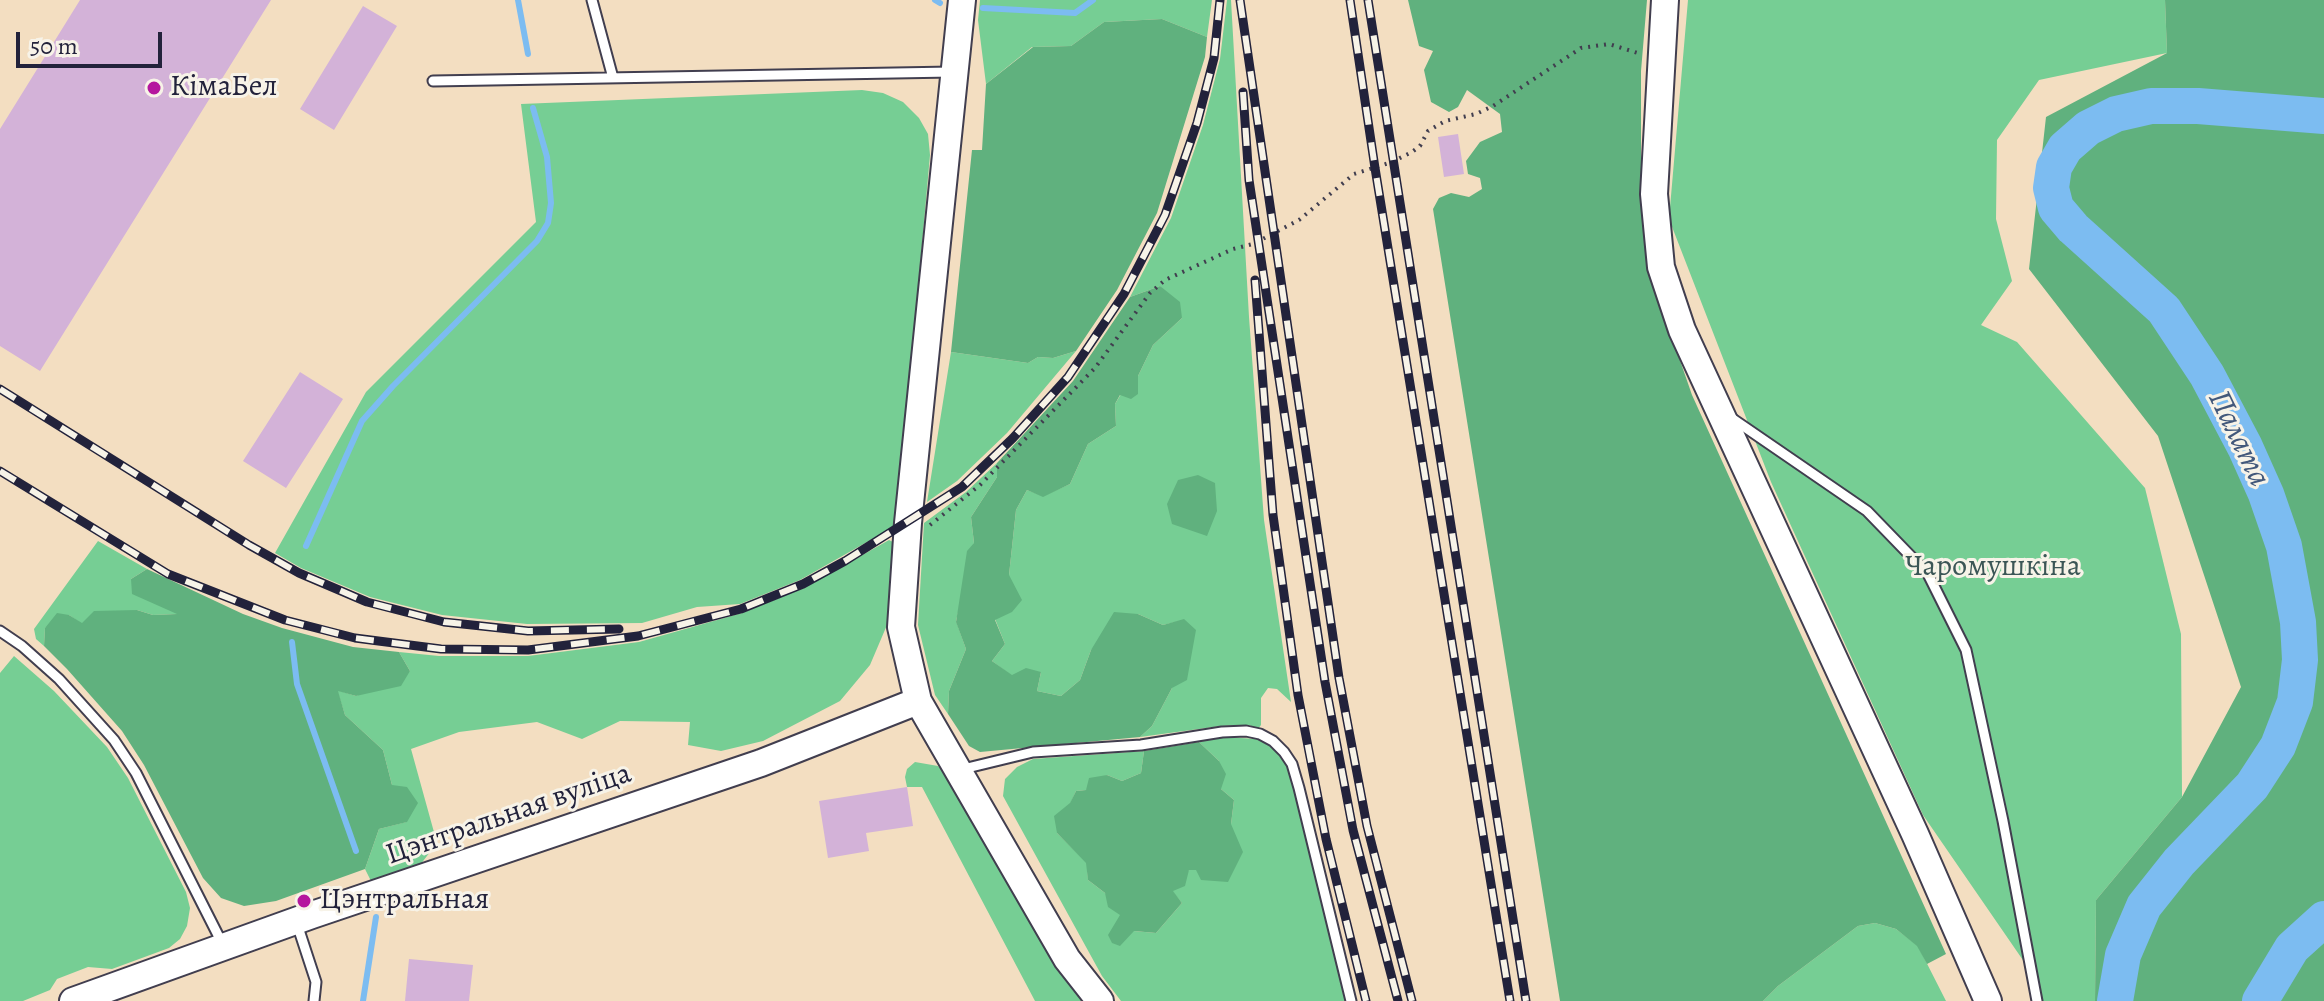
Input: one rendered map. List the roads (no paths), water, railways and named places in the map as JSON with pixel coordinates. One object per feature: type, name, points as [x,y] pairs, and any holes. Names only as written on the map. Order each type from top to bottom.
[{"type":"street","points":[[962,0],[906,544],[901,627],[918,701],[1067,959],[1100,1001]]},
{"type":"street","points":[[1665,0],[1654,194],[1661,267],[1682,330],[1716,408],[1915,834],[1988,1001]]},
{"type":"street","name":"Цэнтральная вуліца","points":[[73,1001],[296,921],[761,763],[918,701]]},
{"type":"lane","points":[[592,0],[613,78]]},
{"type":"lane","points":[[433,81],[955,72]]},
{"type":"lane","points":[[1716,408],[1867,511],[1928,574],[1966,650],[2037,1001]]},
{"type":"lane","points":[[0,631],[59,679],[114,740],[136,773],[224,946]]},
{"type":"lane","points":[[959,769],[1033,752],[1141,745],[1222,732],[1246,731],[1273,741],[1292,764],[1351,1001]]},
{"type":"lane","points":[[296,921],[316,982],[314,1001]]},
{"type":"waterway","points":[[518,0],[528,54]]},
{"type":"waterway","points":[[935,0],[940,3]]},
{"type":"waterway","points":[[983,8],[1075,13],[1093,0]]},
{"type":"waterway","name":"Палата","points":[[2115,1001],[2123,955],[2144,906],[2179,862],[2252,786],[2278,746],[2295,702],[2300,660],[2298,622],[2284,546],[2266,494],[2207,375],[2164,310],[2073,228],[2056,208],[2051,188],[2054,167],[2065,148],[2088,128],[2116,114],[2151,106],[2198,106],[2324,116]]},
{"type":"waterway","points":[[306,546],[362,421],[537,241],[548,223],[551,203],[547,157],[533,108]]},
{"type":"waterway","points":[[292,642],[297,684],[356,851]]},
{"type":"waterway","points":[[363,1001],[376,917]]},
{"type":"waterway","name":"Палата","points":[[2260,1001],[2292,948],[2324,919]]},
{"type":"railway","points":[[0,471],[168,574],[285,620],[355,638],[441,649],[528,650],[638,636],[741,609],[803,584],[845,561],[962,487],[1013,438],[1068,377],[1124,294],[1165,215],[1197,123],[1214,58],[1220,0]]},
{"type":"railway","points":[[1240,0],[1339,678],[1367,826],[1412,1001]]},
{"type":"railway","points":[[1350,0],[1510,1001]]},
{"type":"railway","points":[[1368,0],[1526,1001]]},
{"type":"railway","points":[[1243,92],[1249,180],[1325,682],[1353,830],[1398,1001]]},
{"type":"railway","points":[[1255,280],[1273,515],[1298,695],[1326,839],[1366,1001]]},
{"type":"railway","points":[[0,389],[249,545],[299,573],[367,602],[444,622],[528,631],[619,629]]},
{"type":"place","name":"КімаБел","points":[[154,88]]},
{"type":"place","name":"Цэнтральная","points":[[304,901]]},
{"type":"park label","name":"Чаромушкіна","points":[[1993,568]]}]
